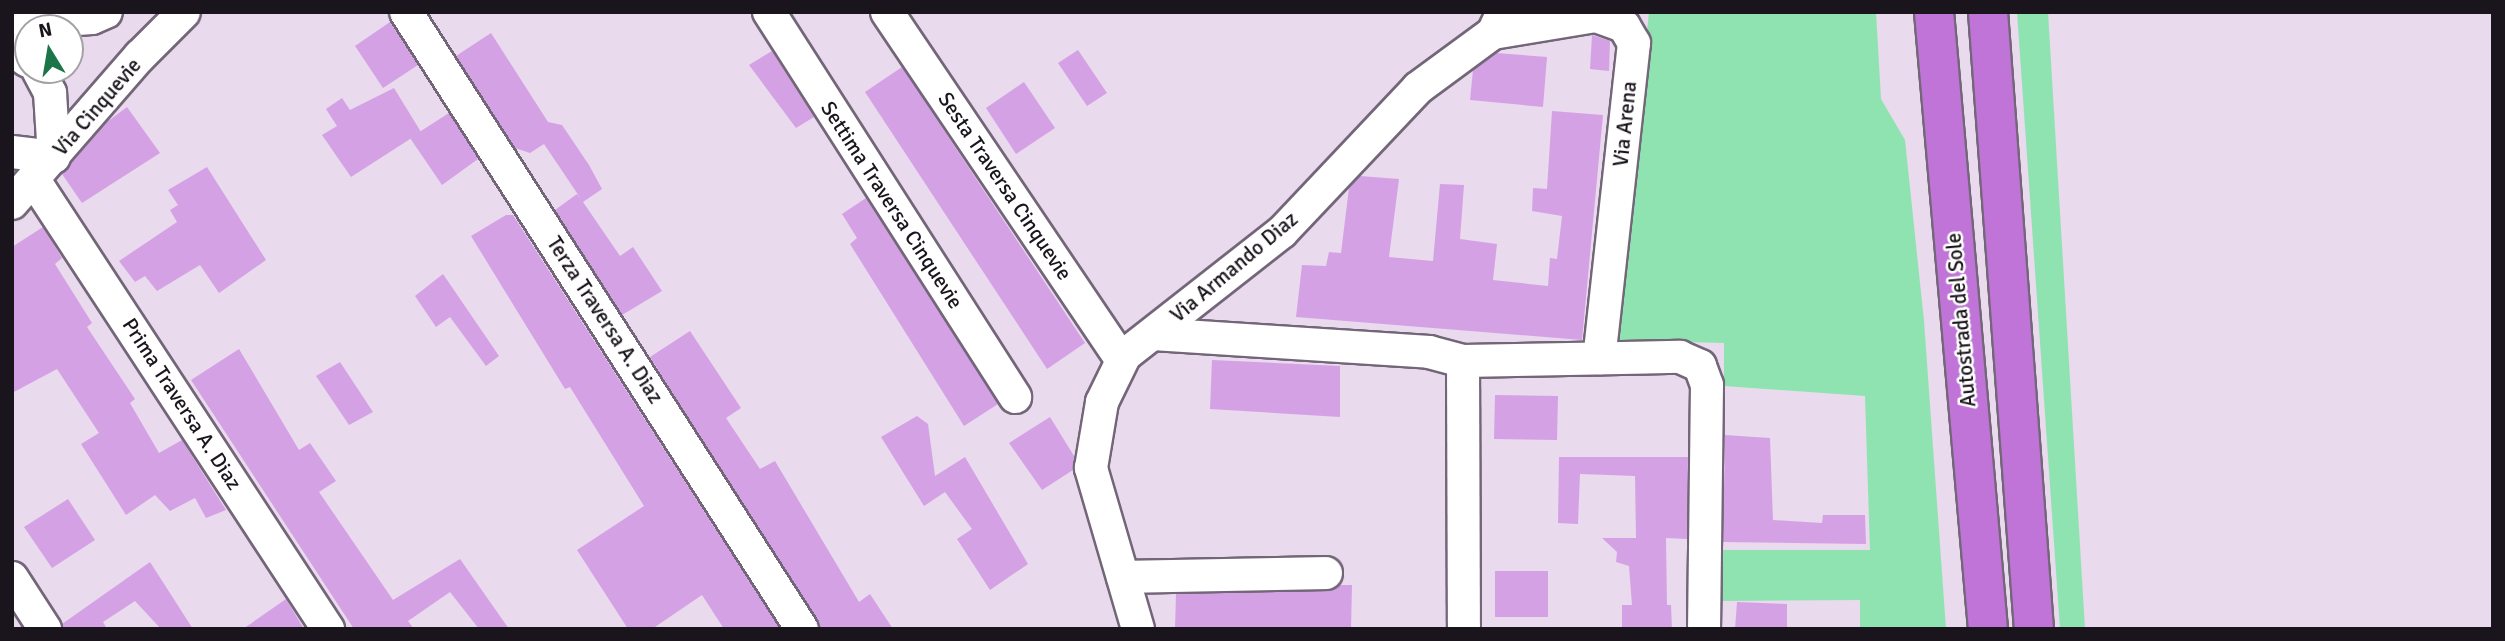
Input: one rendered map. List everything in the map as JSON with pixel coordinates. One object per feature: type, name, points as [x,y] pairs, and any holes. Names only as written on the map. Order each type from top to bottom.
[{"type":"highway","name":"Autostrada del Sole","points":[[1934,12],[1988,629]]},
{"type":"highway","points":[[1988,12],[2034,629]]},
{"type":"street","points":[[12,19],[35,22],[92,18],[106,12]]},
{"type":"street","name":"Via Cinquevie","points":[[12,203],[140,56],[184,12]]},
{"type":"street","name":"Terza Traversa A. Diaz","points":[[406,12],[802,629]]},
{"type":"street","name":"Settima Traversa Cinquevie","points":[[769,12],[1015,397]]},
{"type":"street","name":"Sesta Traversa Cinquevie","points":[[887,12],[1122,360]]},
{"type":"street","name":"Via Arena","points":[[1498,23],[1596,16],[1624,26],[1634,43],[1600,358]]},
{"type":"street","name":"Via Armando Diaz","points":[[1138,629],[1091,468],[1102,402],[1122,360],[1282,232],[1418,88],[1498,23]]},
{"type":"street","points":[[12,152],[44,168],[50,93],[45,84]]},
{"type":"street","name":"Prima Traversa A. Diaz","points":[[44,168],[328,629]]},
{"type":"street","points":[[1153,334],[1430,352],[1463,361],[1680,357],[1700,366],[1707,385],[1704,629]]},
{"type":"street","points":[[1463,361],[1464,629]]},
{"type":"street","points":[[1123,577],[1326,573]]},
{"type":"street","points":[[12,578],[45,629]]},
{"type":"green space","points":[[1649,12],[1876,12],[1881,99],[1905,140],[1924,321],[1946,629],[1860,629],[1860,600],[1715,601],[1717,550],[1870,550],[1865,396],[1724,386],[1724,343],[1615,340]]},
{"type":"green space","points":[[2017,12],[2048,12],[2085,629],[2060,629]]},
{"type":"building","points":[[390,22],[418,65],[383,88],[355,46]]},
{"type":"building","points":[[491,33],[548,122],[562,125],[589,165],[602,189],[583,202],[620,256],[633,247],[662,291],[622,315],[555,210],[577,194],[581,199],[544,144],[530,153],[515,148],[456,56]]},
{"type":"building","points":[[1592,35],[1610,41],[1609,71],[1590,69]]},
{"type":"building","points":[[1078,50],[1107,93],[1087,106],[1058,63]]},
{"type":"building","points":[[772,51],[814,117],[796,128],[749,65]]},
{"type":"building","points":[[1496,53],[1547,57],[1543,107],[1470,100],[1473,70]]},
{"type":"building","points":[[902,67],[1085,343],[1047,369],[865,92]]},
{"type":"building","points":[[1024,82],[1055,128],[1016,154],[986,108]]},
{"type":"building","points":[[394,88],[421,132],[351,177],[322,135],[337,126],[326,109],[342,98],[350,110]]},
{"type":"building","points":[[127,107],[160,153],[82,203],[62,174],[107,122]]},
{"type":"building","points":[[1552,111],[1603,115],[1582,340],[1296,317],[1302,265],[1326,266],[1329,252],[1341,253],[1349,188],[1360,176],[1399,179],[1389,257],[1433,261],[1440,184],[1464,185],[1460,239],[1497,244],[1493,280],[1548,286],[1550,258],[1557,259],[1562,216],[1532,211],[1533,188],[1547,189]]},
{"type":"building","points":[[449,113],[478,159],[442,185],[410,138]]},
{"type":"building","points":[[207,167],[266,260],[219,293],[200,265],[157,291],[145,276],[135,282],[119,261],[177,222],[170,210],[178,205],[168,190]]},
{"type":"building","points":[[866,198],[998,404],[964,426],[850,244],[857,238],[842,214]]},
{"type":"building","points":[[506,215],[513,215],[780,629],[724,629],[702,595],[652,629],[628,629],[577,550],[644,506],[570,387],[565,389],[471,236]]},
{"type":"building","points":[[43,227],[62,258],[55,264],[92,323],[87,327],[135,399],[130,403],[159,453],[182,440],[226,510],[206,518],[195,498],[170,511],[155,495],[126,515],[81,444],[99,433],[57,369],[12,393],[12,247]]},
{"type":"building","points":[[443,274],[499,356],[486,366],[450,317],[436,327],[415,296]]},
{"type":"building","points":[[690,331],[741,408],[726,418],[760,469],[775,461],[859,602],[870,594],[893,629],[820,629],[650,357]]},
{"type":"building","points":[[239,349],[299,450],[310,443],[336,481],[319,492],[393,600],[460,559],[509,629],[479,629],[450,592],[408,621],[414,629],[354,629],[191,380]]},
{"type":"building","points":[[1212,360],[1340,366],[1340,417],[1210,409]]},
{"type":"building","points":[[340,362],[373,412],[349,425],[316,376]]},
{"type":"building","points":[[1495,395],[1558,396],[1557,440],[1494,439]]},
{"type":"building","points":[[917,416],[928,424],[935,476],[965,457],[1028,564],[990,590],[957,539],[972,529],[945,492],[924,506],[881,437]]},
{"type":"building","points":[[1050,417],[1074,456],[1073,470],[1042,490],[1009,443]]},
{"type":"building","points":[[1725,435],[1770,438],[1773,520],[1822,523],[1823,515],[1865,515],[1866,544],[1723,542]]},
{"type":"building","points":[[1559,457],[1688,457],[1687,539],[1666,538],[1667,605],[1671,605],[1672,629],[1622,629],[1622,605],[1632,605],[1629,566],[1616,562],[1617,552],[1602,538],[1636,538],[1635,476],[1580,474],[1578,524],[1558,523]]},
{"type":"building","points":[[68,499],[95,540],[52,568],[24,527]]},
{"type":"building","points":[[150,562],[193,629],[161,629],[135,601],[103,622],[107,629],[63,629],[62,624]]},
{"type":"building","points":[[1495,571],[1548,571],[1548,617],[1495,617]]},
{"type":"building","points":[[1339,585],[1352,585],[1351,629],[1175,629],[1176,594],[1326,591]]},
{"type":"building","points":[[286,599],[304,629],[243,629]]},
{"type":"building","points":[[1737,602],[1787,604],[1787,629],[1735,629]]}]
